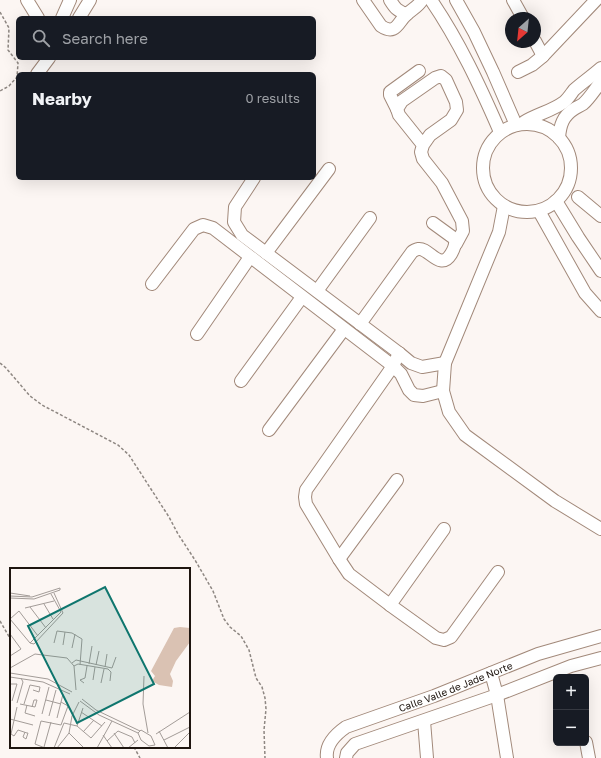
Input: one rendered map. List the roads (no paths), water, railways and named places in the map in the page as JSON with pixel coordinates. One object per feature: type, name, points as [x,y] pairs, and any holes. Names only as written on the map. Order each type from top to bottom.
[{"type":"street","points":[[27,0],[37,16]]},
{"type":"street","points":[[67,16],[70,0]]},
{"type":"street","points":[[80,16],[90,0]]},
{"type":"street","points":[[363,0],[378,22],[386,29],[391,29],[400,24],[404,17],[416,8],[422,0]]},
{"type":"street","points":[[390,0],[395,8],[400,12],[407,14]]},
{"type":"street","points":[[431,0],[474,74],[500,132]]},
{"type":"street","points":[[456,0],[520,123]]},
{"type":"street","points":[[513,0],[519,12]]},
{"type":"street","points":[[518,72],[532,65],[543,56],[596,0]]},
{"type":"street","points":[[539,48],[543,56]]},
{"type":"street","points":[[38,72],[48,60]]},
{"type":"street","points":[[560,138],[562,121],[569,105],[571,94],[601,68]]},
{"type":"street","points":[[419,71],[390,92],[390,95],[399,116],[423,145]]},
{"type":"street","points":[[360,324],[412,252],[417,249],[423,249],[438,260],[449,258],[463,231],[462,221],[442,183],[423,159],[421,152],[423,145],[430,136],[451,120],[457,110],[456,102],[446,80],[441,76],[434,78],[402,101],[397,109]]},
{"type":"street","points":[[520,123],[534,124],[548,129],[560,138],[567,150],[571,163],[570,176],[566,189],[556,201],[539,211],[521,212],[504,206],[491,195],[483,179],[482,161],[488,145],[500,132],[506,128],[550,111],[569,105],[582,104],[589,98],[601,82]]},
{"type":"street","points":[[266,254],[329,169]]},
{"type":"street","points":[[253,180],[235,207],[234,222],[242,235],[411,363],[422,367],[445,363]]},
{"type":"street","points":[[578,197],[600,220]]},
{"type":"street","points":[[556,201],[601,271]]},
{"type":"street","points":[[504,206],[499,232],[445,363],[443,391],[450,412],[465,435],[555,501],[601,529]]},
{"type":"street","points":[[539,211],[585,293],[601,311]]},
{"type":"street","points":[[317,291],[370,218]]},
{"type":"street","points":[[433,223],[455,239],[456,244]]},
{"type":"street","points":[[152,284],[194,229],[203,225],[213,228],[393,366],[401,374],[409,390],[414,394],[423,396],[443,391]]},
{"type":"street","points":[[198,334],[250,257]]},
{"type":"street","points":[[241,381],[302,296]]},
{"type":"street","points":[[269,430],[344,329]]},
{"type":"street","points":[[398,353],[393,366],[306,490],[304,497],[306,504],[349,574],[436,638],[444,640],[451,637],[498,572]]},
{"type":"street","points":[[339,559],[397,480]]},
{"type":"street","points":[[390,605],[444,529]]},
{"type":"street","name":"Calle Valle de Jade Norte","points":[[332,739],[346,727],[434,696],[538,654],[601,636]]},
{"type":"street","name":"Calle Valle de Jade Norte","points":[[347,755],[355,744],[497,695],[572,672],[601,658]]},
{"type":"street","points":[[491,673],[497,695],[508,758]]},
{"type":"street","points":[[424,721],[427,758]]},
{"type":"street","points":[[327,758],[326,753],[332,739],[347,755]]},
{"type":"street","points":[[587,746],[589,758]]}]
